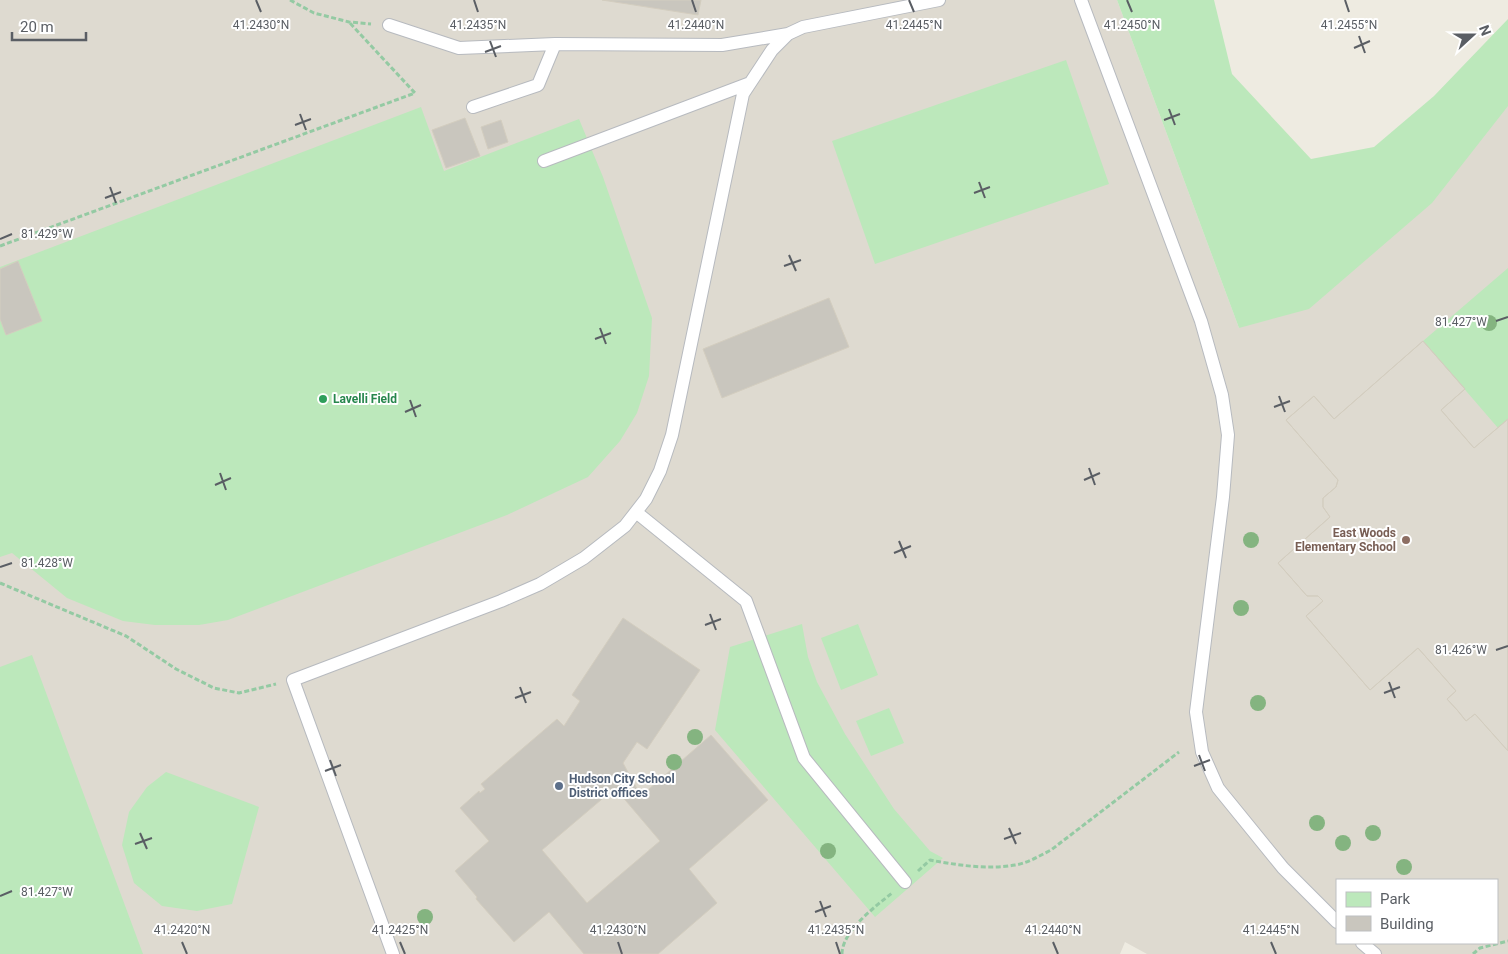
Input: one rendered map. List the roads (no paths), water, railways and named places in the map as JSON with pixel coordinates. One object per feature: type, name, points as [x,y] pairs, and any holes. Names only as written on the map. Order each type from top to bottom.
[{"type":"lane","points":[[389,25],[459,48],[555,44],[722,45],[788,34],[803,27],[940,0]]},
{"type":"lane","points":[[1082,0],[1201,321],[1222,395],[1228,435],[1223,497],[1196,712],[1202,752],[1222,794],[1283,868],[1336,921]]},
{"type":"lane","points":[[393,954],[293,680],[501,601],[540,584],[584,558],[625,526],[646,500],[660,471],[672,435],[743,94],[772,50],[788,34]]},
{"type":"lane","points":[[473,107],[538,85],[555,44]]},
{"type":"lane","points":[[544,161],[750,83]]},
{"type":"lane","points":[[636,512],[746,601],[804,758],[905,882]]},
{"type":"lane","points":[[1363,944],[1375,954]]},
{"type":"place","name":"Lavelli Field","points":[[323,399]]},
{"type":"place","name":"East Woods Elementary School","points":[[1406,540]]},
{"type":"place","name":"Hudson City School District offices","points":[[559,786]]}]
